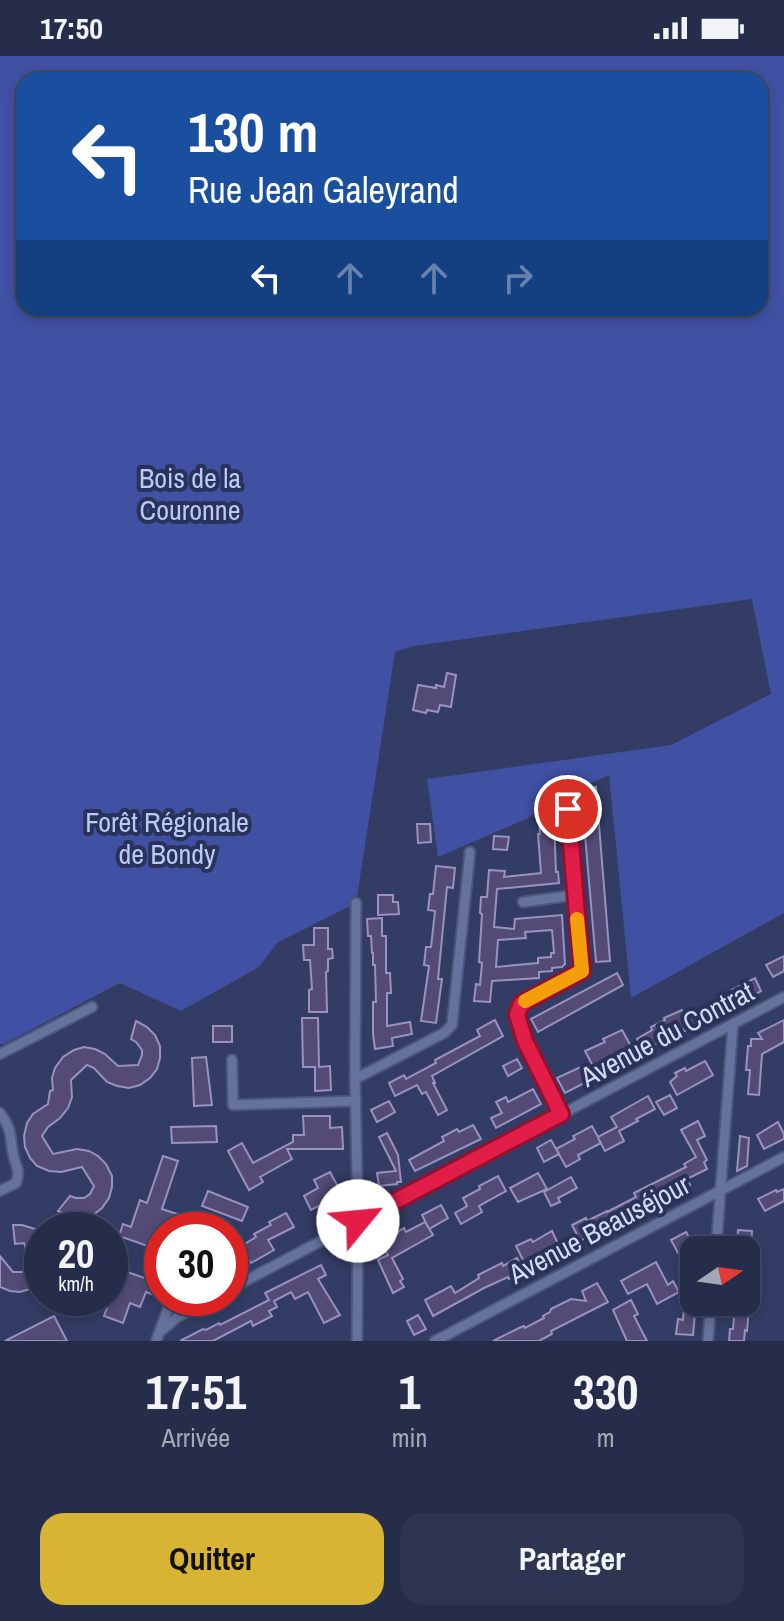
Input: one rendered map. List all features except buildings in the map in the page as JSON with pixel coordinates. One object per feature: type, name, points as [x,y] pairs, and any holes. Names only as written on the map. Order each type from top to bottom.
[{"type":"street","points":[[561,1114],[525,1041],[517,1015],[521,1004],[582,971],[568,809]]},
{"type":"street","points":[[355,1079],[444,1033],[452,1025],[470,852]]},
{"type":"street","points":[[523,902],[575,895]]},
{"type":"street","points":[[356,903],[357,1341]]},
{"type":"street","name":"Avenue du Contrat","points":[[248,1279],[784,997]]},
{"type":"street","points":[[0,1054],[92,1007]]},
{"type":"street","points":[[717,1236],[733,1024]]},
{"type":"street","points":[[232,1060],[233,1105],[356,1101]]},
{"type":"street","points":[[0,1113],[11,1133],[19,1175],[16,1183],[0,1191]]},
{"type":"street","name":"Avenue Beauséjour","points":[[435,1341],[784,1157]]},
{"type":"street","points":[[157,1337],[165,1316]]},
{"type":"street","points":[[157,1337],[180,1316]]},
{"type":"street","points":[[708,1341],[710,1316]]},
{"type":"green space","name":"Bois de la Couronne","points":[[0,56],[784,56],[784,913],[631,998],[609,775],[567,794],[526,819],[438,857],[427,779],[671,745],[771,694],[752,599],[414,646],[395,652],[356,903],[277,943],[259,967],[181,1011],[120,983],[0,1044]]},
{"type":"slow traffic","points":[[525,1001],[582,971],[577,919]]},
{"type":"route","points":[[358,1221],[561,1114],[525,1041],[517,1015],[521,1004],[582,971],[568,809]]},
{"type":"park label","name":"Forêt Régionale de Bondy","points":[[167,838]]}]
